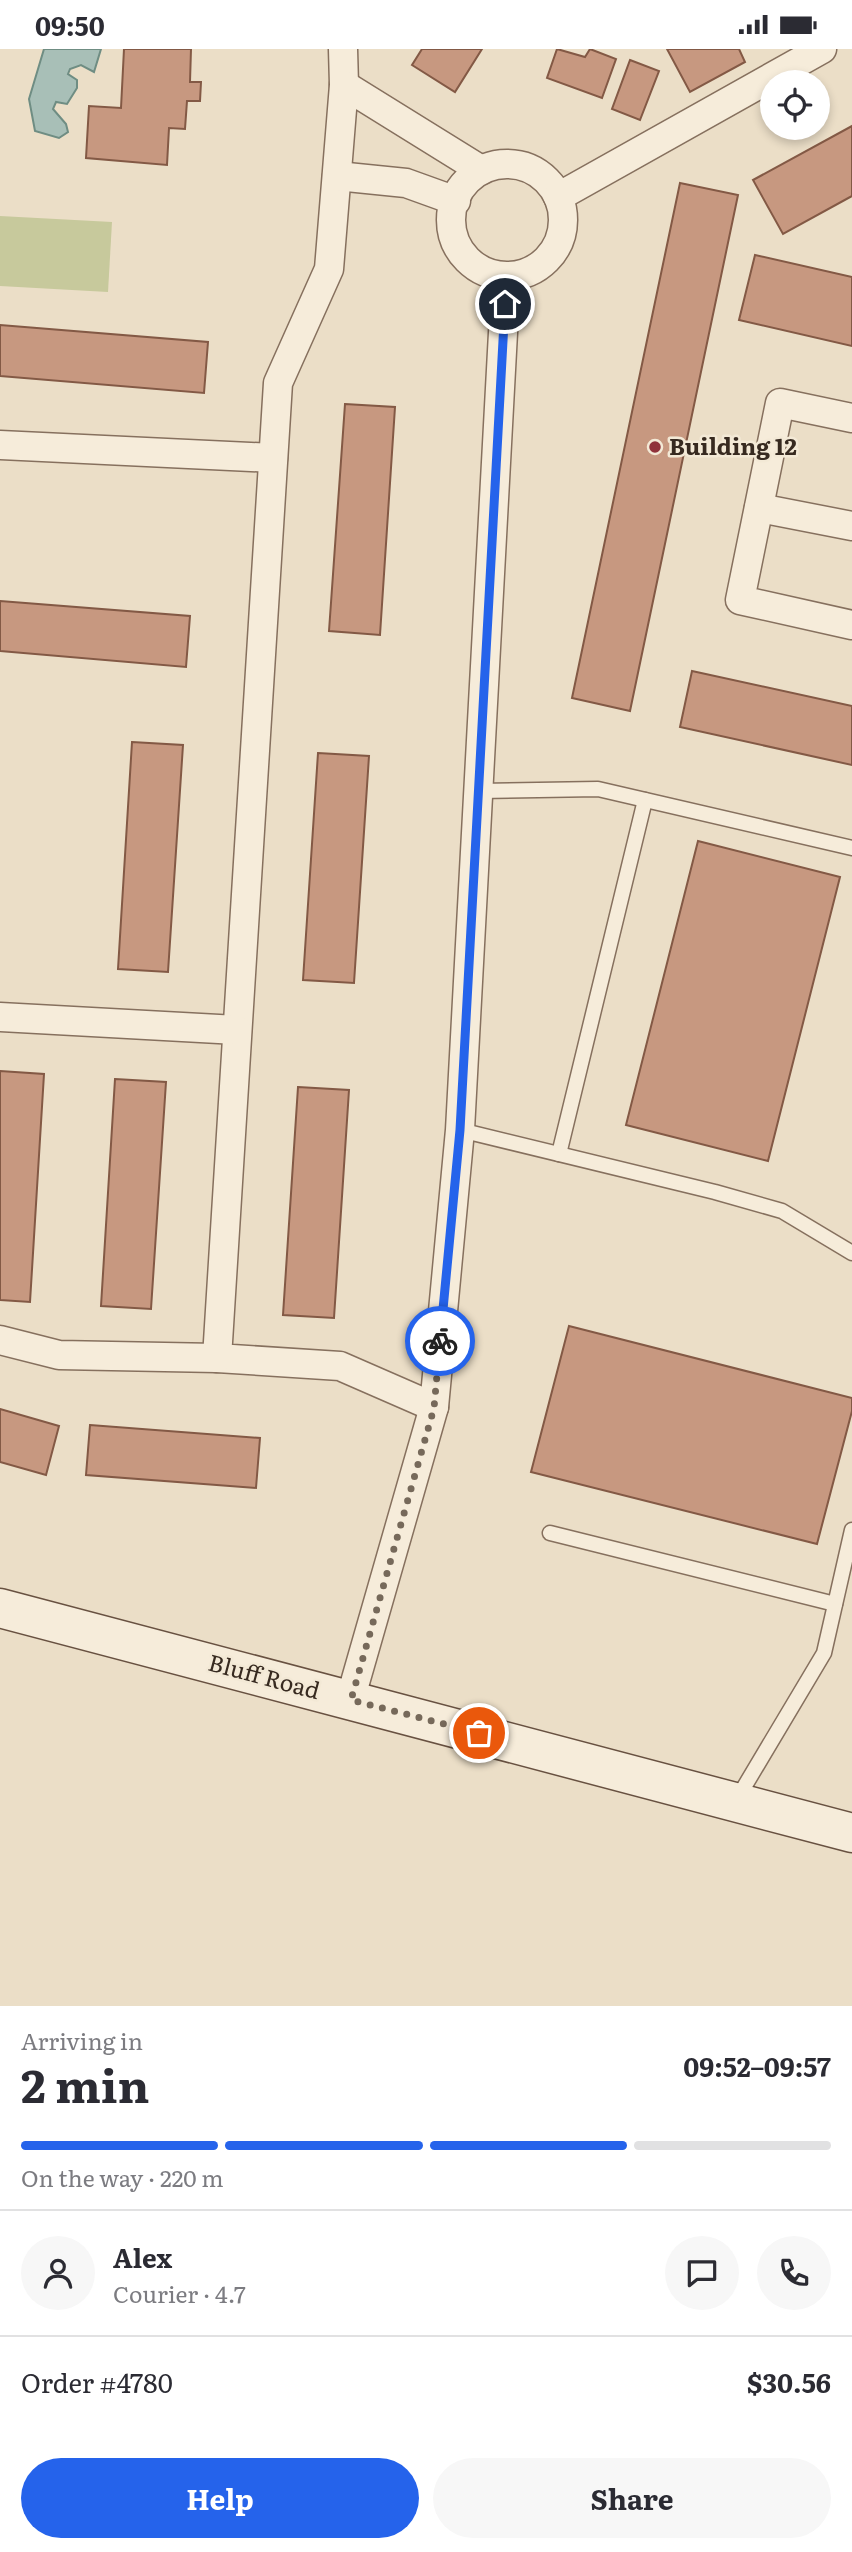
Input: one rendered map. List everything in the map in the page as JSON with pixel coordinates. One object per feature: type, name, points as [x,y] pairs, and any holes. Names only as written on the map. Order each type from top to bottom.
[{"type":"main road","name":"Bluff Road","points":[[0,1608],[852,1833]]},
{"type":"street","points":[[217,1358],[278,383],[329,269],[344,85],[343,49]]},
{"type":"street","points":[[558,197],[822,49]]},
{"type":"street","points":[[344,85],[481,170]]},
{"type":"street","points":[[499,165],[517,165],[541,176],[558,197],[563,215],[562,234],[554,251],[541,265],[525,274],[506,277],[487,274],[471,264],[458,250],[451,223],[456,201],[466,181],[481,170],[499,165]]},
{"type":"street","points":[[337,176],[406,183],[456,201]]},
{"type":"street","points":[[351,1700],[434,1408],[460,1130],[506,277]]},
{"type":"street","points":[[852,418],[780,403],[740,600],[852,625]]},
{"type":"street","points":[[0,445],[273,458]]},
{"type":"street","points":[[758,508],[852,526]]},
{"type":"street","points":[[0,1017],[237,1030]]},
{"type":"street","points":[[0,1340],[59,1356],[217,1358],[340,1366],[434,1408]]},
{"type":"lane","points":[[480,791],[598,789],[852,848]]},
{"type":"lane","points":[[559,1154],[645,800]]},
{"type":"lane","points":[[460,1130],[782,1211],[852,1253]]},
{"type":"lane","points":[[736,1801],[824,1653],[852,1531]]},
{"type":"lane","points":[[550,1533],[835,1604]]},
{"type":"green space","points":[[0,216],[112,222],[108,292],[0,286]]},
{"type":"water","points":[[44,49],[101,49],[94,72],[81,65],[70,69],[68,74],[77,80],[77,88],[67,104],[56,102],[53,109],[66,124],[68,132],[59,138],[35,131],[29,99]]},
{"type":"building","points":[[124,49],[191,49],[190,82],[201,82],[200,101],[187,101],[185,129],[169,128],[167,165],[86,158],[89,106],[121,108]]},
{"type":"building","points":[[422,49],[482,49],[455,92],[412,65]]},
{"type":"building","points":[[557,49],[585,57],[590,49],[616,59],[602,98],[547,78]]},
{"type":"building","points":[[667,49],[739,49],[745,62],[690,92]]},
{"type":"building","points":[[630,60],[659,71],[640,120],[612,109]]},
{"type":"building","points":[[852,126],[852,196],[783,234],[753,180]]},
{"type":"building","name":"Building 12","points":[[680,183],[738,195],[630,711],[572,698]]},
{"type":"building","points":[[755,255],[852,277],[852,346],[739,320]]},
{"type":"building","points":[[0,325],[208,342],[204,393],[0,376]]},
{"type":"building","points":[[345,404],[395,407],[380,635],[329,631]]},
{"type":"building","points":[[0,601],[190,616],[186,667],[0,651]]},
{"type":"building","points":[[692,671],[852,706],[852,765],[680,727]]},
{"type":"building","points":[[132,742],[183,745],[168,972],[118,969]]},
{"type":"building","points":[[318,753],[369,756],[354,983],[303,980]]},
{"type":"building","points":[[698,841],[840,877],[768,1161],[626,1125]]},
{"type":"building","points":[[0,1071],[44,1074],[30,1302],[0,1300]]},
{"type":"building","points":[[115,1079],[166,1082],[151,1309],[101,1306]]},
{"type":"building","points":[[298,1087],[349,1090],[334,1318],[283,1315]]},
{"type":"building","points":[[569,1326],[852,1398],[852,1411],[817,1544],[531,1472]]},
{"type":"building","points":[[0,1409],[59,1426],[46,1475],[0,1462]]},
{"type":"building","points":[[90,1425],[260,1438],[256,1488],[86,1475]]},
{"type":"way so far","points":[[440,1341],[434,1408],[351,1700],[479,1733]]},
{"type":"place","name":"Building 12","points":[[655,447]]},
{"type":"route","points":[[440,1341],[460,1130],[505,304]]}]
